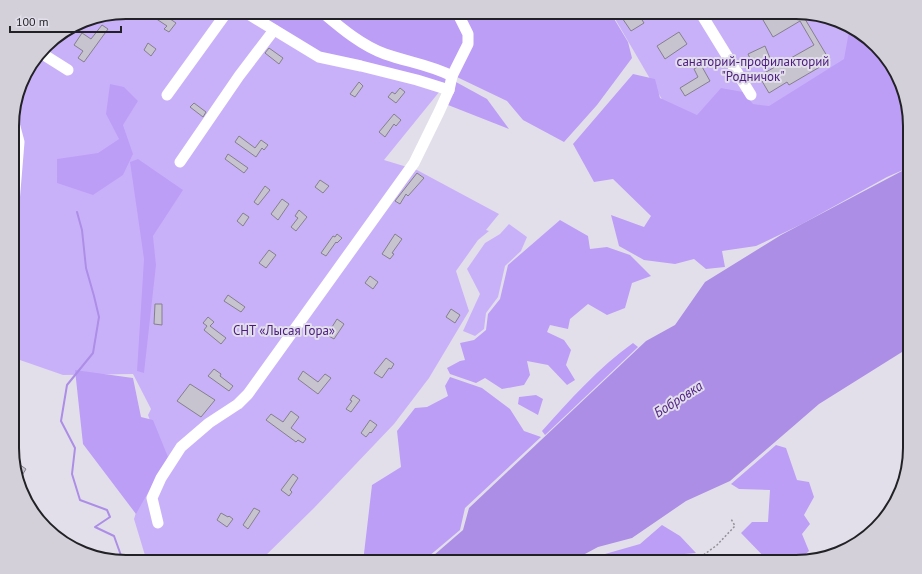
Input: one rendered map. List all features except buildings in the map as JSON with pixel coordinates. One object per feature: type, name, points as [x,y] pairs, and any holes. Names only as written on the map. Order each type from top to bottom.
[{"type":"street","points":[[166,95],[222,19]]},
{"type":"street","points":[[256,19],[319,57],[417,80],[449,90]]},
{"type":"street","points":[[330,19],[361,42],[385,54],[443,71],[452,76]]},
{"type":"street","points":[[158,523],[152,498],[161,478],[181,447],[209,423],[238,404],[248,394],[414,163],[449,90],[452,76],[468,44],[468,34],[460,19]]},
{"type":"street","points":[[704,19],[751,95]]},
{"type":"street","points":[[180,162],[238,76],[274,30]]},
{"type":"street","points":[[46,56],[68,70]]},
{"type":"path","points":[[703,555],[717,544],[735,526],[731,519]]},
{"type":"green space","name":"СНТ «Лысая Гора»","points":[[119,19],[282,19],[444,86],[384,160],[417,170],[499,214],[486,230],[489,231],[478,240],[456,271],[469,311],[429,378],[394,424],[314,508],[266,555],[145,555],[134,519],[140,500],[164,459],[148,415],[151,409],[133,374],[63,375],[19,360],[20,112],[30,79],[41,61],[61,41],[73,33],[92,25]]},
{"type":"green space","name":"санаторий-профилакторий \"Родничок\"","points":[[615,19],[810,20],[837,27],[865,44],[766,126],[670,113]]},
{"type":"green space","points":[[509,224],[527,237],[521,251],[505,266],[498,297],[486,313],[484,329],[475,336],[463,331],[480,294],[467,269],[485,243],[500,234]]},
{"type":"shaded area","points":[[267,19],[327,19],[354,40],[440,72],[448,82],[443,86],[326,57]]},
{"type":"shaded area","points":[[335,19],[614,19],[628,42],[632,58],[597,105],[564,142],[523,120],[507,101],[438,68],[382,52]]},
{"type":"shaded area","points":[[849,33],[872,50],[889,73],[895,85],[901,105],[903,119],[903,170],[887,177],[802,224],[756,246],[722,251],[725,267],[706,269],[694,259],[675,264],[644,260],[619,246],[611,215],[644,227],[651,216],[613,179],[594,182],[573,144],[633,74],[655,79],[660,98],[697,115],[721,88],[743,92],[753,104],[769,106],[844,59]]},
{"type":"shaded area","points":[[456,82],[487,99],[509,129],[448,105]]},
{"type":"shaded area","points":[[110,84],[124,87],[138,101],[123,125],[133,154],[123,175],[93,195],[57,183],[57,159],[98,153],[119,139],[106,114]]},
{"type":"shaded area","points":[[138,159],[183,190],[153,236],[156,265],[144,373],[137,371],[144,259],[130,162]]},
{"type":"shaded area","points":[[560,220],[588,236],[590,249],[607,247],[630,255],[651,276],[632,283],[625,308],[607,315],[588,304],[570,319],[568,329],[550,325],[547,332],[564,340],[571,350],[566,365],[575,380],[567,385],[548,365],[527,361],[530,375],[524,385],[502,389],[485,378],[476,383],[450,374],[447,368],[465,360],[460,343],[474,340],[486,330],[488,314],[500,299],[508,265]]},
{"type":"shaded area","points":[[633,343],[638,347],[545,435],[542,431],[574,396],[620,352]]},
{"type":"shaded area","points":[[75,370],[133,378],[141,417],[153,420],[168,457],[136,514],[83,444]]},
{"type":"shaded area","points":[[450,377],[482,388],[510,409],[524,431],[541,437],[465,508],[460,530],[430,555],[364,555],[372,485],[401,467],[397,431],[415,408],[427,407],[448,396],[445,386]]},
{"type":"shaded area","points":[[536,395],[543,399],[538,415],[518,404],[519,397]]},
{"type":"shaded area","points":[[776,445],[786,448],[797,480],[809,482],[814,497],[804,515],[810,524],[802,534],[809,551],[803,555],[762,555],[741,533],[752,522],[768,522],[770,490],[739,489],[731,484]]},
{"type":"shaded area","points":[[662,525],[680,536],[696,553],[673,555],[603,555],[640,544]]},
{"type":"water","name":"Бобровка","points":[[902,171],[903,351],[819,404],[730,481],[686,501],[632,538],[598,547],[583,555],[434,555],[463,530],[469,508],[646,341],[675,325],[705,282],[781,235]]},
{"type":"waterway","points":[[77,212],[82,230],[86,268],[99,317],[93,353],[67,385],[61,421],[75,448],[72,474],[80,500],[107,510],[110,517],[95,527],[114,536],[121,555]]}]
